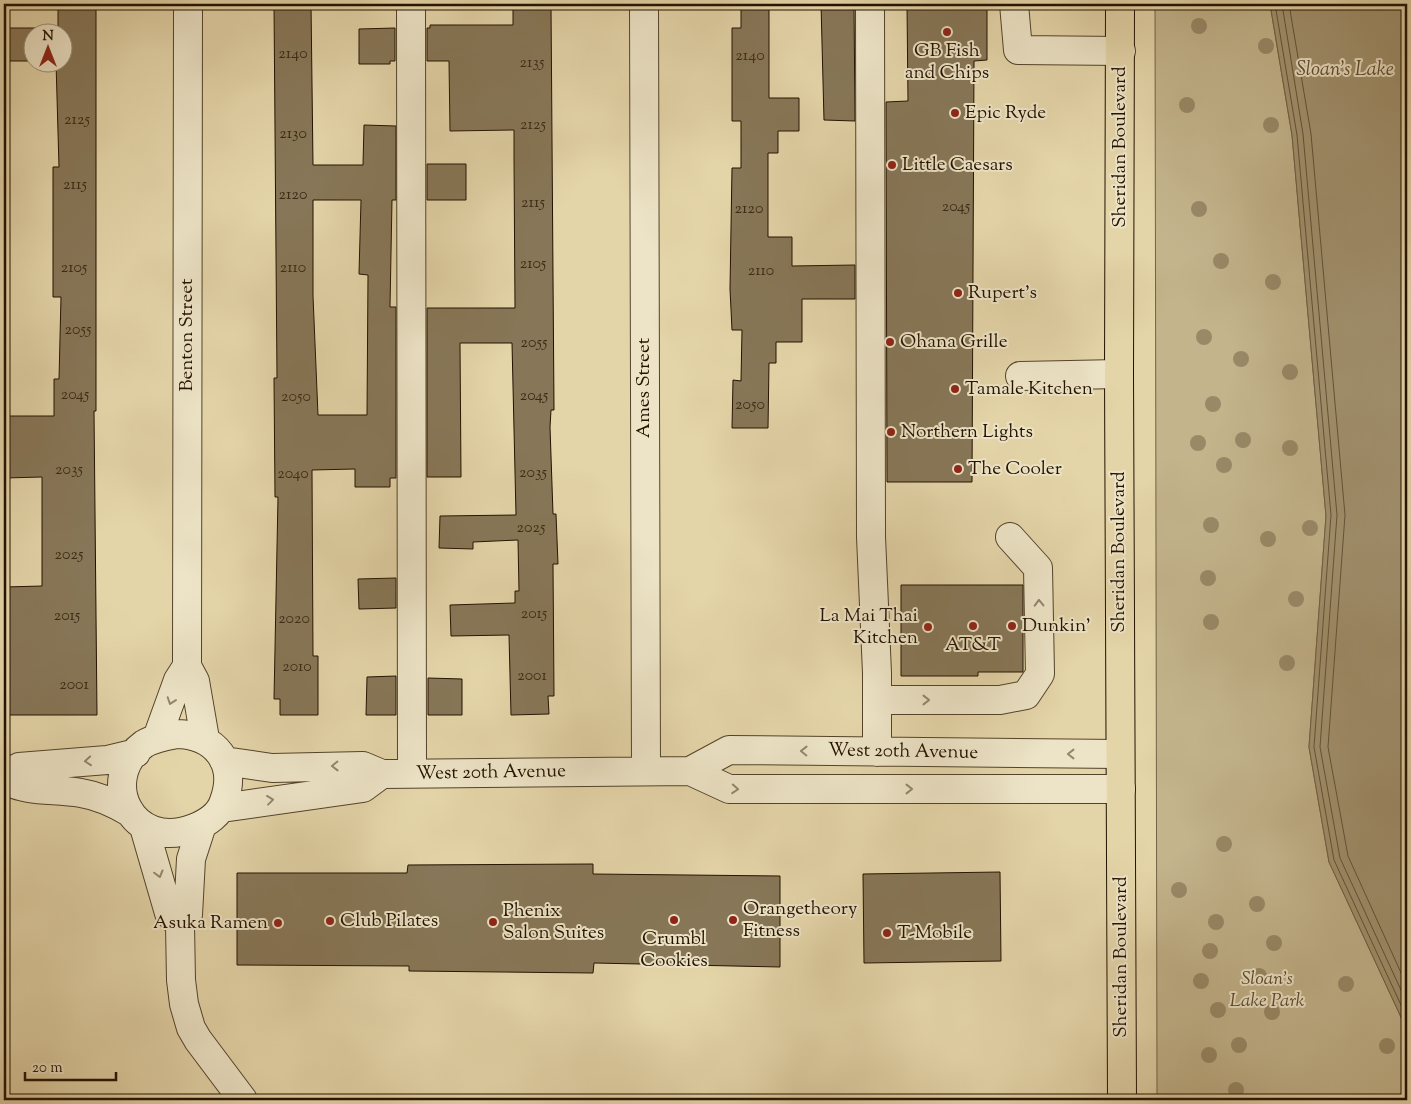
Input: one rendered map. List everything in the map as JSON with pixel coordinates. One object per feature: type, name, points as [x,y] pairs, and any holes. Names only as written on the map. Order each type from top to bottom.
[{"type":"main road","name":"Sheridan Boulevard","points":[[1120,4],[1119,374],[1122,1100]]},
{"type":"street","name":"Benton Street","points":[[188,4],[187,666],[194,681],[205,739]]},
{"type":"street","points":[[412,4],[412,773]]},
{"type":"street","name":"Ames Street","points":[[644,4],[646,771]]},
{"type":"street","points":[[870,4],[871,538],[874,580],[877,752]]},
{"type":"street","points":[[1014,4],[1018,50],[1121,51]]},
{"type":"street","points":[[1020,376],[1119,374]]},
{"type":"street","points":[[877,700],[1000,700],[1026,695],[1040,674],[1038,568],[1010,537]]},
{"type":"street","name":"Benton Street","points":[[146,745],[178,680],[187,666]]},
{"type":"street","points":[[4,775],[19,767],[107,760],[177,734],[191,734],[205,739],[217,749],[228,773],[228,791],[212,816],[191,858],[188,915],[180,925]]},
{"type":"street","points":[[146,745],[127,765],[123,780],[124,800],[136,819],[169,912],[180,925],[181,980],[184,1004],[191,1028],[243,1100]]},
{"type":"street","name":"West 20th Avenue","points":[[690,771],[729,750],[1120,754]]},
{"type":"street","name":"West 20th Avenue","points":[[224,761],[272,768],[363,766],[382,774],[690,771],[729,789],[1121,789]]},
{"type":"street","points":[[4,780],[20,788],[81,793],[108,800],[158,832],[172,833],[212,816],[363,788],[382,774]]},
{"type":"green space","name":"Sloan's Lake Park","points":[[1155,4],[1270,4],[1292,135],[1326,516],[1309,747],[1329,862],[1407,1030],[1407,1100],[1157,1100]]},
{"type":"water","name":"Sloan's Lake","points":[[1270,4],[1407,4],[1407,1030],[1329,862],[1309,747],[1326,516],[1292,135]]},
{"type":"building","points":[[58,4],[96,4],[96,411],[94,411],[97,715],[4,715],[4,587],[42,586],[42,477],[4,478],[4,416],[54,416],[54,379],[59,379],[61,297],[53,297],[53,167],[59,167],[56,72],[72,72],[72,22],[58,22]]},
{"type":"building","points":[[274,4],[311,4],[313,165],[363,165],[364,125],[396,126],[396,200],[392,200],[390,307],[396,307],[396,478],[390,478],[390,487],[355,487],[355,469],[312,470],[313,656],[318,656],[318,715],[280,715],[280,699],[274,699],[278,497],[275,497],[274,378],[277,378]],"holes":[[[313,200],[361,200],[359,274],[368,275],[367,415],[318,415],[313,296]]]},
{"type":"building","points":[[513,4],[551,4],[554,410],[551,410],[550,427],[553,514],[556,514],[558,564],[553,564],[554,696],[548,696],[549,714],[511,715],[509,635],[451,636],[450,605],[515,603],[515,591],[519,591],[518,540],[473,542],[473,549],[439,548],[440,516],[516,515],[512,343],[460,343],[461,477],[427,477],[427,308],[515,308],[514,130],[450,131],[449,61],[427,61],[427,28],[430,28],[430,25],[513,25]]},
{"type":"building","points":[[741,4],[769,4],[769,98],[799,98],[799,131],[778,131],[778,153],[768,153],[768,237],[792,237],[792,266],[855,265],[855,299],[802,299],[802,342],[776,342],[776,363],[769,363],[768,428],[732,428],[733,380],[741,381],[742,330],[732,330],[730,289],[732,168],[741,168],[741,121],[732,121],[732,28],[741,28]]},
{"type":"building","points":[[821,4],[854,4],[855,121],[824,120]]},
{"type":"building","points":[[907,4],[987,4],[987,60],[974,61],[972,482],[887,482],[886,102],[908,101]]},
{"type":"building","points":[[4,28],[22,28],[22,61],[4,61]]},
{"type":"building","points":[[395,28],[395,61],[390,61],[390,64],[359,64],[359,29]]},
{"type":"building","points":[[427,164],[466,164],[466,200],[427,200]]},
{"type":"building","points":[[396,578],[396,608],[359,609],[358,579]]},
{"type":"building","points":[[901,585],[1023,585],[1023,672],[978,672],[978,676],[901,676]]},
{"type":"building","points":[[396,676],[396,715],[366,715],[367,677]]},
{"type":"building","points":[[428,678],[462,679],[462,715],[428,715]]},
{"type":"building","points":[[593,864],[593,874],[780,876],[780,967],[594,963],[593,973],[409,971],[409,966],[237,965],[237,873],[407,873],[408,865]]},
{"type":"building","points":[[1000,872],[1001,961],[864,963],[863,874]]},
{"type":"place","name":"GB Fish and Chips","points":[[947,32]]},
{"type":"place","name":"Epic Ryde","points":[[955,113]]},
{"type":"place","name":"Little Caesars","points":[[892,165]]},
{"type":"place","name":"Rupert's","points":[[958,293]]},
{"type":"place","name":"Ohana Grille","points":[[890,342]]},
{"type":"place","name":"Tamale Kitchen","points":[[955,389]]},
{"type":"place","name":"Northern Lights","points":[[891,432]]},
{"type":"place","name":"The Cooler","points":[[958,469]]},
{"type":"place","name":"AT&T","points":[[973,626]]},
{"type":"place","name":"Dunkin'","points":[[1012,626]]},
{"type":"place","name":"La Mai Thai Kitchen","points":[[928,627]]},
{"type":"place","name":"Crumbl Cookies","points":[[674,920]]},
{"type":"place","name":"Orangetheory Fitness","points":[[733,920]]},
{"type":"place","name":"Club Pilates","points":[[330,921]]},
{"type":"place","name":"Phenix Salon Suites","points":[[493,922]]},
{"type":"place","name":"Asuka Ramen","points":[[278,923]]},
{"type":"place","name":"T-Mobile","points":[[887,933]]}]
